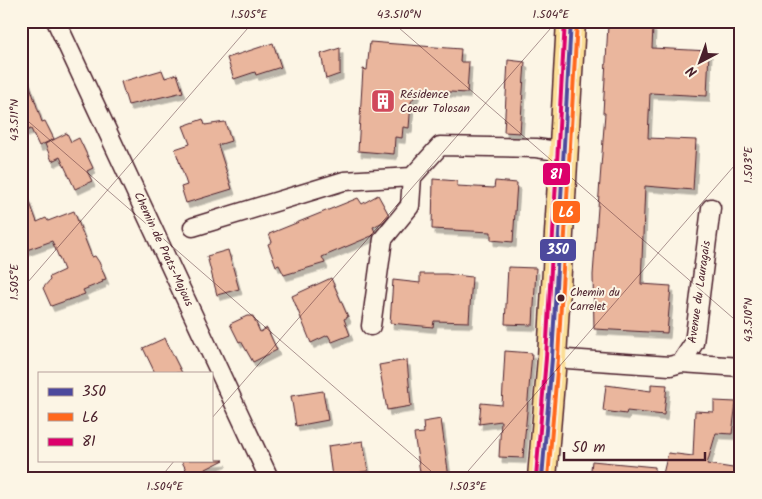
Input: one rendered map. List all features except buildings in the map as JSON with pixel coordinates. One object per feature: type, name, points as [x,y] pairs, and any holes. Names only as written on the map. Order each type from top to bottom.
[{"type":"main road","points":[[542,478],[552,358],[571,21]]},
{"type":"street","name":"Chemin de Prats-Majous","points":[[56,21],[269,478]]},
{"type":"street","points":[[371,326],[382,239],[410,206],[412,177],[440,146],[536,148],[564,152]]},
{"type":"street","points":[[193,226],[344,181],[412,177]]},
{"type":"street","name":"Avenue du Lauragais","points":[[680,363],[694,343],[711,208]]},
{"type":"street","points":[[552,358],[670,366],[680,363],[741,367]]},
{"type":"transit line","name":"81","points":[[536,477],[546,358],[565,21]]},
{"type":"transit line","name":"350","points":[[542,478],[552,358],[571,21]]},
{"type":"transit line","name":"L6","points":[[548,478],[558,358],[577,21]]},
{"type":"place","name":"Résidence Coeur Tolosan","points":[[383,101]]},
{"type":"place","name":"Chemin du Carrelet","points":[[561,298]]}]
